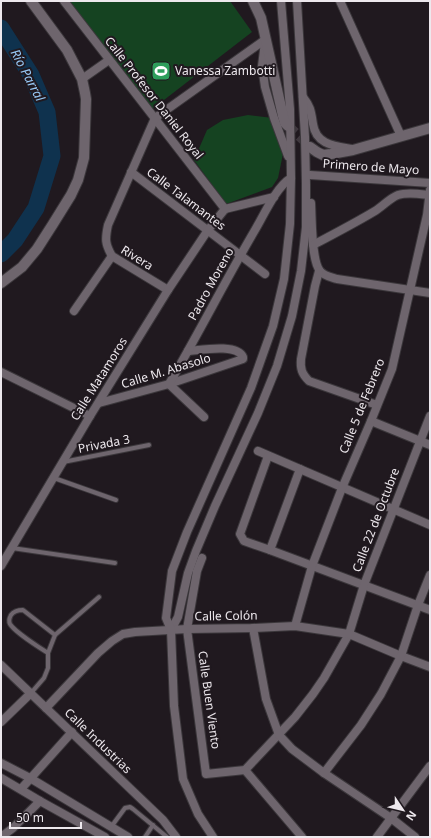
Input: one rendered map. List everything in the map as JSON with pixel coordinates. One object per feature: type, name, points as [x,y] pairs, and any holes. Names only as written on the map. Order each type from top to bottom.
[{"type":"main road","points":[[1,283],[22,267],[37,249],[72,195],[84,158],[86,99],[82,79],[63,42],[31,1]]},
{"type":"main road","points":[[253,1],[261,18],[283,116],[285,123],[288,126]]},
{"type":"main road","points":[[310,147],[323,155],[331,154],[353,150],[430,128]]},
{"type":"street","name":"Calle Profesor Daniel Royal","points":[[64,1],[225,209]]},
{"type":"street","points":[[213,837],[198,814],[183,779],[174,706],[171,630],[166,618],[172,571],[187,532],[251,388],[273,326],[284,279],[290,224],[291,163],[290,109],[281,1]]},
{"type":"street","points":[[171,630],[178,617],[188,573],[196,550],[258,413],[276,366],[292,316],[301,271],[306,227],[306,176],[298,1]]},
{"type":"street","points":[[340,1],[401,136]]},
{"type":"street","points":[[130,172],[155,118],[266,39]]},
{"type":"street","points":[[266,39],[262,66],[265,87],[274,118],[291,163]]},
{"type":"street","points":[[82,79],[109,60]]},
{"type":"street","points":[[303,97],[310,107],[315,132],[318,138],[331,145],[353,150]]},
{"type":"street","name":"Calle Talamantes","points":[[130,172],[265,274]]},
{"type":"street","name":"Rivera","points":[[130,172],[108,225],[106,237],[107,247],[112,256],[168,290]]},
{"type":"street","name":"Primero de Mayo","points":[[313,245],[310,173],[430,183]]},
{"type":"street","name":"Padro Moreno","points":[[169,384],[274,196],[291,178]]},
{"type":"street","points":[[430,192],[398,195],[389,200],[378,210],[313,245],[315,260],[319,270],[323,274],[337,279],[430,293]]},
{"type":"street","name":"Calle 5 de Febrero","points":[[295,626],[312,566],[342,488],[392,369],[409,290],[428,215],[430,192]]},
{"type":"street","points":[[225,209],[274,196]]},
{"type":"street","name":"Calle Matamoros","points":[[2,560],[12,548],[90,416],[168,290],[208,230],[225,209]]},
{"type":"street","points":[[74,311],[112,256]]},
{"type":"street","points":[[319,270],[301,359],[300,367],[303,375],[309,381],[377,405]]},
{"type":"street","name":"Calle M. Abasolo","points":[[99,403],[169,384],[243,359],[243,355],[241,353],[234,350],[220,348],[188,351]]},
{"type":"street","points":[[1,372],[90,416]]},
{"type":"street","points":[[169,384],[204,417]]},
{"type":"street","name":"Calle 22 de Octubre","points":[[245,770],[279,735],[308,700],[324,678],[349,634],[364,585],[430,416]]},
{"type":"street","points":[[371,421],[430,446]]},
{"type":"street","points":[[258,450],[268,456],[430,525]]},
{"type":"street","points":[[268,456],[240,534],[244,541],[430,610]]},
{"type":"street","points":[[270,550],[300,469]]},
{"type":"street","name":"Calle Buen Viento","points":[[202,558],[197,571],[187,629],[206,774],[245,770]]},
{"type":"street","points":[[324,773],[361,725],[381,694],[401,656],[430,575]]},
{"type":"street","name":"Calle Colón","points":[[46,708],[98,653],[112,641],[123,634],[136,632],[295,626],[349,634],[430,667]]},
{"type":"street","points":[[253,628],[266,699],[279,735],[292,749],[324,773],[391,818],[416,837]]},
{"type":"street","name":"Calle Industrias","points":[[1,665],[163,820],[176,837]]},
{"type":"street","points":[[1,722],[31,693]]},
{"type":"street","points":[[21,789],[72,732]]},
{"type":"street","points":[[1,763],[30,778],[128,837]]},
{"type":"street","points":[[377,837],[430,766]]},
{"type":"street","points":[[245,770],[302,837]]},
{"type":"street","points":[[1,778],[105,837]]},
{"type":"street","points":[[1,837],[13,828],[40,801]]},
{"type":"street","points":[[92,829],[98,819]]},
{"type":"lane","name":"Privada 3","points":[[63,462],[149,445]]},
{"type":"lane","points":[[54,478],[116,500]]},
{"type":"lane","points":[[12,548],[114,563]]},
{"type":"lane","points":[[31,693],[44,678],[48,668],[48,653],[55,635],[99,597]]},
{"type":"lane","points":[[48,653],[10,624],[10,616],[18,610],[23,610],[55,635]]},
{"type":"lane","points":[[111,827],[125,808],[133,808],[167,837]]},
{"type":"lane","points":[[145,837],[153,825]]},
{"type":"green space","name":"Vanessa Zambotti","points":[[68,1],[230,1],[252,32],[151,110]]},
{"type":"green space","points":[[248,115],[273,118],[285,144],[278,178],[272,187],[226,204],[194,160],[207,130],[223,120]]},
{"type":"waterway","name":"Río Parral","points":[[1,28],[31,75],[47,112],[52,156],[36,208],[15,240],[1,254]]},
{"type":"tunnel","points":[[288,126],[310,146]]},
{"type":"place","name":"Vanessa Zambotti","points":[[161,71]]}]
